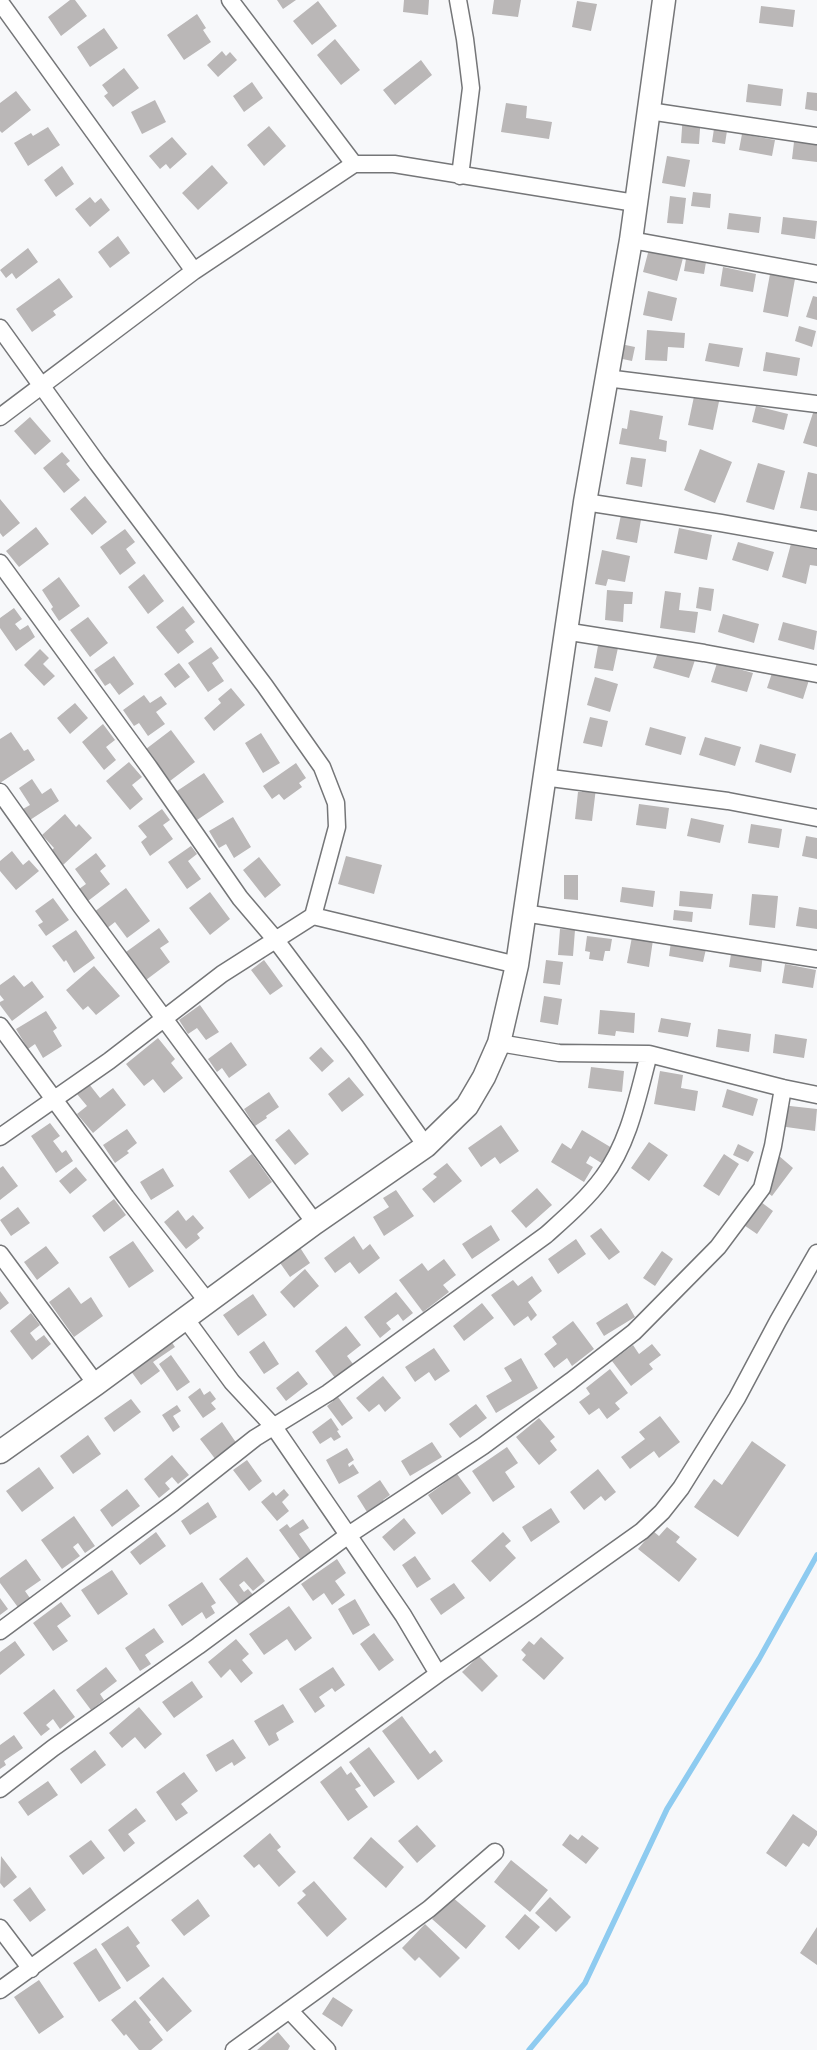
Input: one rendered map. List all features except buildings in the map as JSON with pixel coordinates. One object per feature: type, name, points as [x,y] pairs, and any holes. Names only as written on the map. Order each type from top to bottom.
[{"type":"main road","points":[[0,1452],[315,1223],[426,1146],[467,1106],[484,1077],[499,1043],[516,965],[564,631],[631,240],[664,0]]},
{"type":"street","points":[[230,0],[354,164]]},
{"type":"street","points":[[458,0],[471,88],[460,176]]},
{"type":"street","points":[[0,2],[194,271]]},
{"type":"street","points":[[649,111],[817,136]]},
{"type":"street","points":[[0,417],[194,271],[354,164],[394,164],[635,203]]},
{"type":"street","points":[[631,240],[817,274]]},
{"type":"street","points":[[0,328],[97,463],[266,686],[322,767],[336,803],[337,827],[313,916],[222,974],[164,1020],[0,1137]]},
{"type":"street","points":[[606,378],[817,404]]},
{"type":"street","points":[[585,502],[817,540]]},
{"type":"street","points":[[0,563],[155,775],[240,898],[275,939],[356,1047],[426,1146]]},
{"type":"street","points":[[564,631],[704,653],[817,674]]},
{"type":"street","points":[[543,778],[728,801],[817,818]]},
{"type":"street","points":[[0,792],[164,1020],[315,1223]]},
{"type":"street","points":[[524,913],[817,958]]},
{"type":"street","points":[[313,916],[516,965]]},
{"type":"street","points":[[0,1026],[126,1197],[207,1302]]},
{"type":"street","points":[[499,1043],[559,1053],[649,1054],[817,1095]]},
{"type":"street","points":[[0,1631],[173,1503],[256,1438],[328,1393],[546,1235],[576,1208],[603,1177],[615,1158],[632,1115],[649,1054]]},
{"type":"street","points":[[0,1789],[53,1748],[198,1646],[347,1536],[484,1446],[634,1332],[718,1248],[762,1188],[783,1088]]},
{"type":"street","points":[[0,1990],[438,1674],[619,1548],[662,1512],[681,1488],[737,1398],[817,1253]]},
{"type":"street","points":[[0,1254],[96,1384]]},
{"type":"street","points":[[185,1318],[232,1382],[274,1427],[403,1615],[438,1674]]},
{"type":"street","points":[[234,2050],[429,1909],[496,1852]]},
{"type":"street","points":[[0,1928],[30,1969]]},
{"type":"street","points":[[289,2010],[327,2050]]},
{"type":"waterway","points":[[529,2050],[585,1983],[667,1809],[759,1659],[817,1555]]}]
